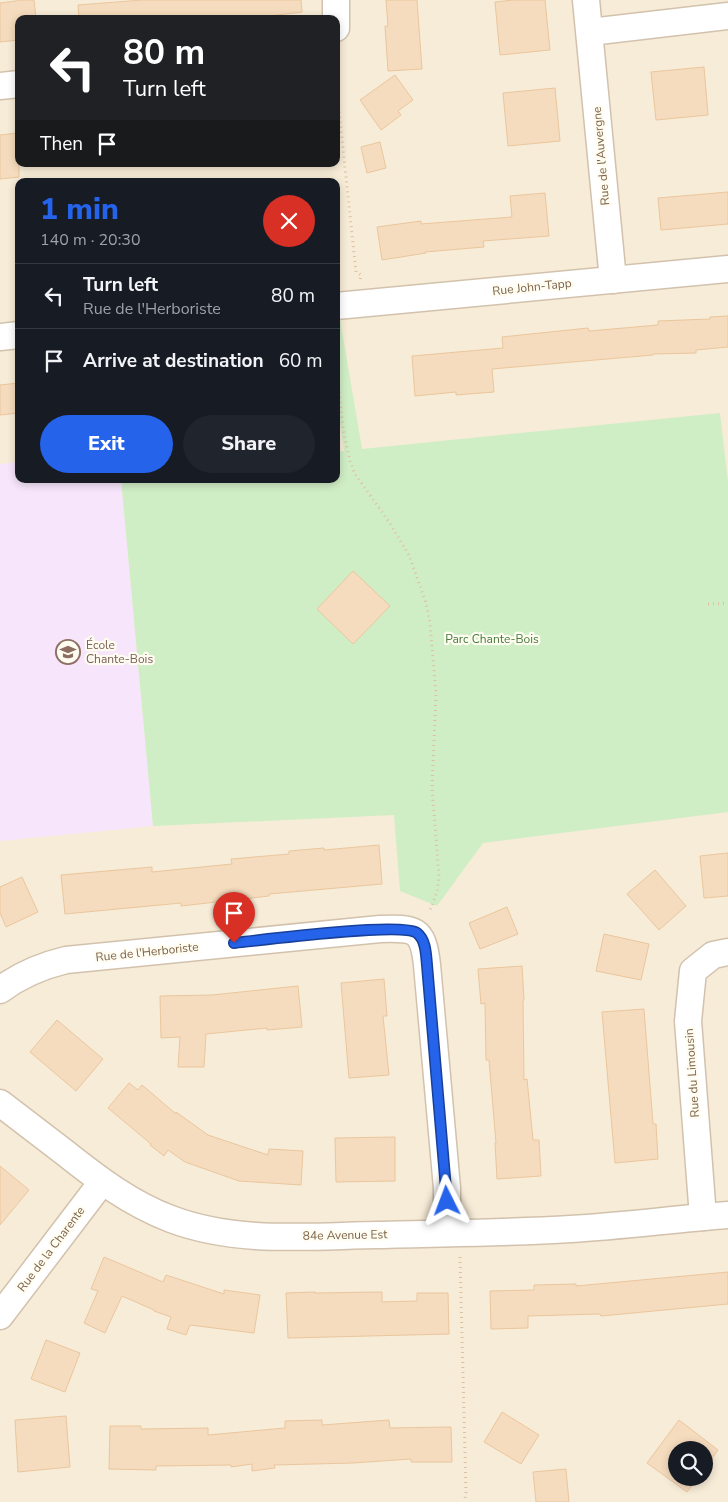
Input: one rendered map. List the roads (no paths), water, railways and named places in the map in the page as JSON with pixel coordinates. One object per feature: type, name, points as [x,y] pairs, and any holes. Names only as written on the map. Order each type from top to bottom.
[{"type":"street","points":[[336,0],[336,15]]},
{"type":"street","name":"Rue de l'Auvergne","points":[[586,0],[612,280]]},
{"type":"street","points":[[590,32],[728,16]]},
{"type":"street","points":[[0,86],[15,84]]},
{"type":"street","name":"Rue John-Tapp","points":[[340,306],[728,268]]},
{"type":"street","points":[[0,337],[15,335]]},
{"type":"street","name":"Rue de l'Herboriste","points":[[0,990],[38,968],[66,960],[380,929],[412,930],[423,941],[427,965],[453,1243]]},
{"type":"street","name":"Rue du Limousin","points":[[716,1216],[688,1021],[693,971],[713,955],[728,952]]},
{"type":"street","name":"84e Avenue Est","points":[[0,1103],[102,1182],[139,1205],[173,1220],[225,1233],[453,1243],[570,1229],[716,1216]]},
{"type":"street","name":"Rue de la Charente","points":[[0,1316],[102,1182]]},
{"type":"place","name":"École Chante-Bois","points":[[68,652]]},
{"type":"park label","name":"Parc Chante-Bois","points":[[492,639]]}]
